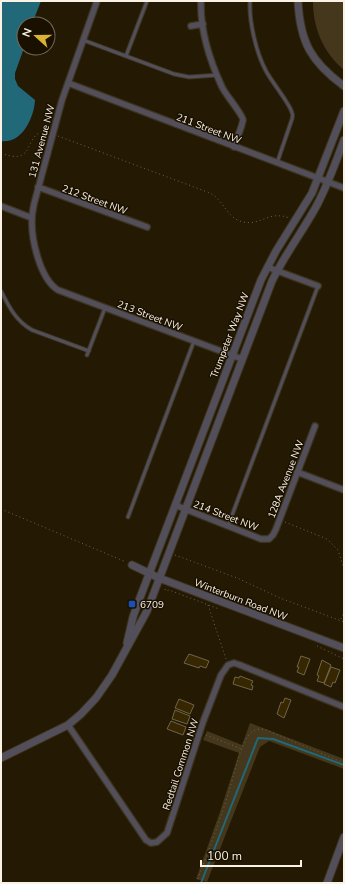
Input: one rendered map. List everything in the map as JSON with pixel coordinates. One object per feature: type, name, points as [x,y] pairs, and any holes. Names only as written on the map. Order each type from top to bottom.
[{"type":"street","name":"131 Avenue NW","points":[[52,287],[40,263],[32,232],[32,218],[38,188],[62,100],[97,1]]},
{"type":"street","points":[[201,1],[203,24],[208,48],[222,87],[243,120],[234,146]]},
{"type":"street","points":[[298,1],[302,32],[308,48],[316,61],[326,72],[344,86]]},
{"type":"street","points":[[191,26],[203,24]]},
{"type":"street","name":"211 Street NW","points":[[68,83],[344,188]]},
{"type":"street","name":"Trumpeter Way NW","points":[[124,653],[133,617],[232,355],[267,267],[304,207],[318,178],[344,111]]},
{"type":"street","name":"Trumpeter Way NW","points":[[124,653],[145,616],[184,509],[268,290],[277,271],[315,208],[328,182],[344,140]]},
{"type":"street","name":"212 Street NW","points":[[38,188],[147,227]]},
{"type":"street","points":[[1,206],[32,218]]},
{"type":"street","points":[[267,267],[318,286]]},
{"type":"street","name":"213 Street NW","points":[[52,287],[242,358]]},
{"type":"street","name":"128A Avenue NW","points":[[271,538],[280,520],[315,426]]},
{"type":"street","points":[[297,472],[344,490]]},
{"type":"street","name":"214 Street NW","points":[[175,505],[264,540],[271,538]]},
{"type":"street","name":"Winterburn Road NW","points":[[132,565],[159,578],[344,648]]},
{"type":"street","points":[[1,758],[68,724],[81,714],[96,698],[112,675],[124,653]]},
{"type":"street","points":[[228,665],[240,665],[344,707]]},
{"type":"street","name":"Redtail Common NW","points":[[68,724],[146,840],[151,843],[157,842],[167,833],[199,732],[221,675],[228,665]]},
{"type":"street","points":[[327,883],[344,838]]},
{"type":"lane","points":[[126,56],[147,1]]},
{"type":"lane","points":[[250,1],[254,38],[259,56],[265,70],[292,113],[292,120],[277,163]]},
{"type":"lane","points":[[83,40],[182,76],[218,75]]},
{"type":"lane","points":[[228,526],[318,286]]},
{"type":"lane","points":[[1,291],[11,312],[24,326],[88,353],[105,308]]},
{"type":"lane","points":[[128,517],[194,341]]},
{"type":"path","points":[[1,153],[10,156],[21,156],[24,154],[36,135],[42,132],[47,133]]},
{"type":"path","points":[[56,135],[210,193],[218,199],[229,215],[238,220],[253,222],[274,215],[291,220]]},
{"type":"path","points":[[1,509],[132,565]]},
{"type":"path","points":[[280,520],[327,539],[338,550],[344,569]]},
{"type":"path","points":[[175,555],[237,578],[280,598],[344,622]]},
{"type":"path","points":[[165,588],[166,591],[169,590],[222,610]]},
{"type":"path","points":[[208,605],[228,665]]},
{"type":"path","points":[[341,620],[344,612]]},
{"type":"path","points":[[314,644],[344,658]]},
{"type":"path","points":[[198,882],[222,816],[242,749],[248,736],[254,730],[264,730],[344,763]]},
{"type":"path","points":[[199,732],[242,749]]},
{"type":"shaded area","points":[[313,1],[344,1],[344,70],[330,55],[321,39],[315,21]]},
{"type":"shaded area","points":[[250,723],[344,759],[344,769],[269,741],[260,747],[207,882],[196,879],[239,753],[203,740],[207,731],[242,745]]},
{"type":"water","points":[[1,1],[41,1],[35,16],[16,16],[16,56],[21,56],[15,73],[15,79],[18,86],[35,100],[32,114],[26,128],[21,134],[8,141],[1,141]]},
{"type":"building","points":[[189,654],[209,661],[206,668],[200,666],[199,668],[184,663]]},
{"type":"building","points":[[301,656],[310,659],[304,675],[297,672],[299,667],[297,667]]},
{"type":"building","points":[[322,660],[331,665],[324,683],[317,681],[319,676],[317,675]]},
{"type":"building","points":[[331,667],[340,670],[335,683],[333,682],[331,687],[324,684]]},
{"type":"building","points":[[240,676],[253,681],[251,685],[253,686],[252,690],[233,684],[235,677],[239,678]]},
{"type":"building","points":[[285,698],[291,700],[284,718],[277,714],[281,702],[283,703]]},
{"type":"building","points":[[179,699],[194,705],[190,714],[175,708]]},
{"type":"building","points":[[175,710],[190,716],[187,724],[172,719]]},
{"type":"building","points":[[171,721],[186,727],[183,735],[167,729]]},
{"type":"waterway","points":[[201,883],[258,738],[273,739],[344,765]]},
{"type":"place","name":"6709","points":[[132,604]]}]
